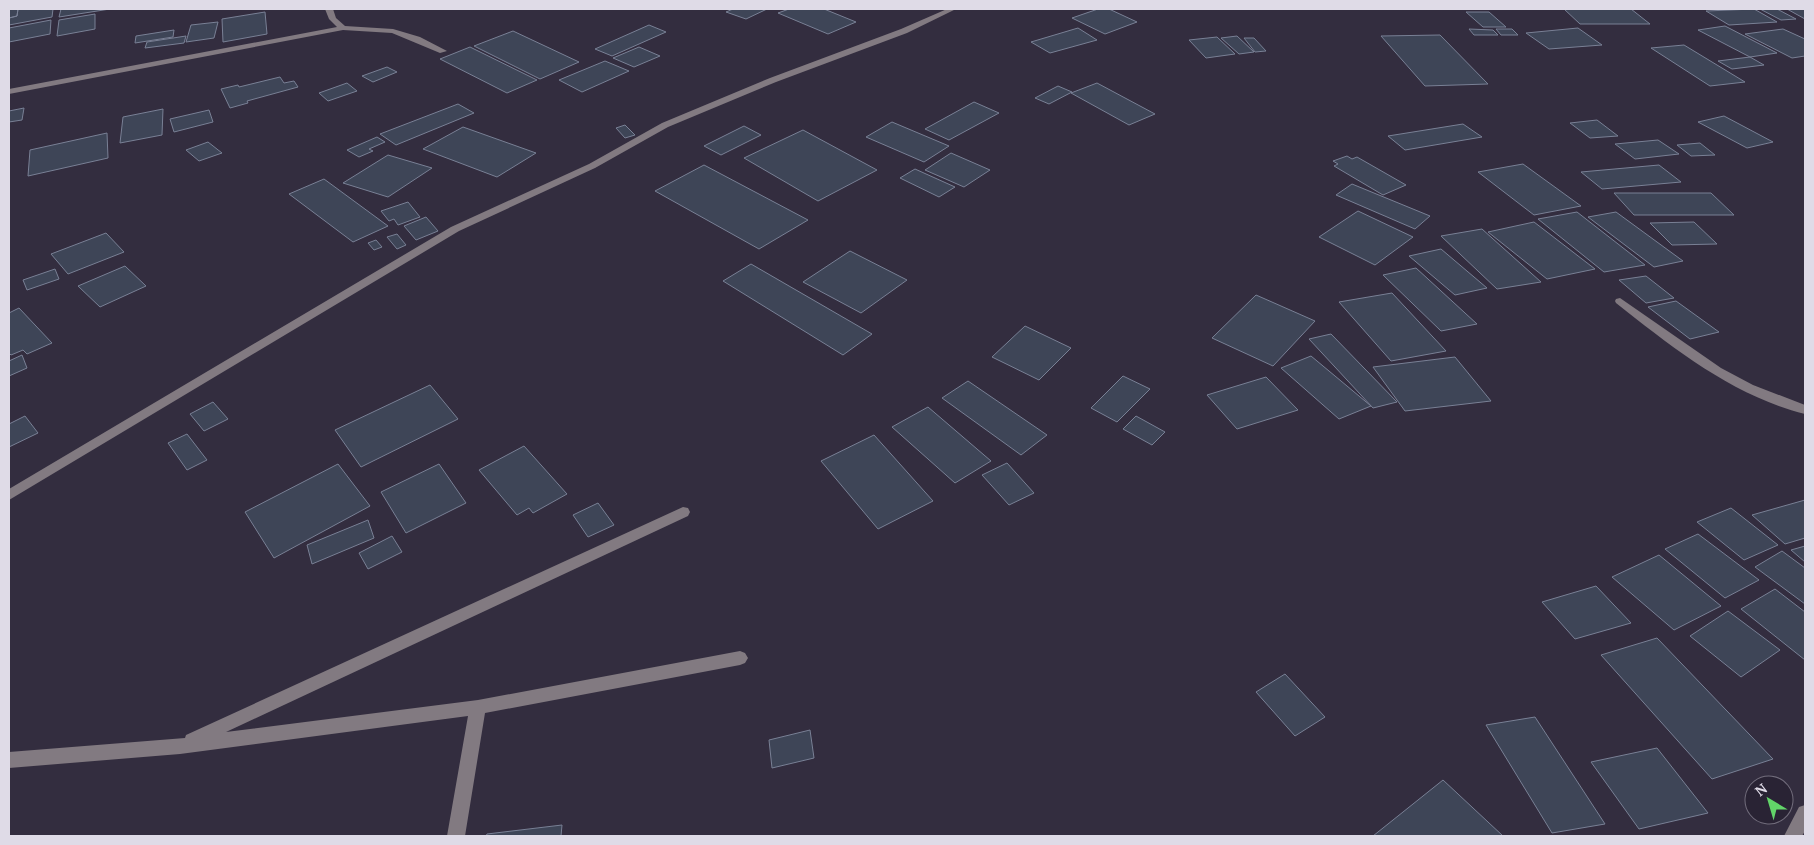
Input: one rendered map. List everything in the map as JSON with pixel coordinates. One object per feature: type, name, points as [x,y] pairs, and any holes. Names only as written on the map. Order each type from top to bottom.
[{"type":"street","points":[[329,9],[333,20],[342,28]]},
{"type":"street","points":[[9,495],[455,229],[592,166],[665,125],[773,80],[904,31],[952,9]]},
{"type":"street","points":[[9,92],[342,28],[393,31],[443,51]]},
{"type":"street","points":[[1620,301],[1683,349],[1718,372],[1772,398],[1805,410]]},
{"type":"street","points":[[180,746],[683,512]]},
{"type":"street","points":[[9,760],[180,746],[478,707],[740,658]]},
{"type":"street","points":[[456,836],[478,707]]},
{"type":"street","points":[[1793,836],[1805,813]]},
{"type":"building","points":[[9,9],[18,9],[17,16],[9,18]]},
{"type":"building","points":[[18,9],[53,9],[52,17],[9,25],[9,18],[17,16]]},
{"type":"building","points":[[61,9],[110,9],[59,17]]},
{"type":"building","points":[[733,9],[767,9],[746,19],[726,12]]},
{"type":"building","points":[[789,9],[824,9],[856,22],[828,34],[778,13]]},
{"type":"building","points":[[1098,9],[1109,9],[1137,22],[1105,34],[1072,18]]},
{"type":"building","points":[[1564,9],[1631,9],[1650,24],[1580,24]]},
{"type":"building","points":[[1754,9],[1777,22],[1729,25],[1706,11]]},
{"type":"building","points":[[1760,9],[1777,9],[1796,19],[1781,20]]},
{"type":"building","points":[[1787,9],[1805,9],[1805,19]]},
{"type":"building","points":[[265,12],[267,34],[223,42],[222,19]]},
{"type":"building","points":[[1466,12],[1489,12],[1506,27],[1483,27]]},
{"type":"building","points":[[95,14],[95,29],[57,36],[59,20]]},
{"type":"building","points":[[51,20],[50,34],[9,42],[9,28]]},
{"type":"building","points":[[218,22],[214,38],[186,42],[191,25]]},
{"type":"building","points":[[649,25],[666,32],[612,56],[595,49]]},
{"type":"building","points":[[1725,26],[1777,53],[1750,57],[1698,30]]},
{"type":"building","points":[[1078,28],[1097,40],[1050,53],[1031,42]]},
{"type":"building","points":[[1578,28],[1602,45],[1549,49],[1526,33]]},
{"type":"building","points":[[1469,29],[1493,30],[1498,35],[1474,35]]},
{"type":"building","points":[[1496,29],[1512,29],[1518,35],[1501,35]]},
{"type":"building","points":[[1783,29],[1805,39],[1805,56],[1792,58],[1745,34]]},
{"type":"building","points":[[174,30],[173,37],[135,43],[136,36]]},
{"type":"building","points":[[513,31],[579,62],[540,79],[474,46]]},
{"type":"building","points":[[1440,35],[1488,84],[1425,86],[1381,36]]},
{"type":"building","points":[[186,36],[184,43],[145,48],[147,42]]},
{"type":"building","points":[[1237,36],[1254,52],[1239,54],[1221,38]]},
{"type":"building","points":[[1217,37],[1235,54],[1206,58],[1189,40]]},
{"type":"building","points":[[1244,38],[1254,38],[1266,51],[1255,52]]},
{"type":"building","points":[[1684,45],[1745,82],[1710,86],[1651,48]]},
{"type":"building","points":[[470,47],[537,80],[507,93],[440,59]]},
{"type":"building","points":[[639,47],[660,56],[634,67],[613,58]]},
{"type":"building","points":[[1750,57],[1764,65],[1732,69],[1718,61]]},
{"type":"building","points":[[605,61],[629,71],[582,92],[559,80]]},
{"type":"building","points":[[387,67],[397,72],[373,82],[362,76]]},
{"type":"building","points":[[280,77],[284,83],[294,81],[298,87],[247,101],[248,103],[230,108],[221,89],[238,85],[239,87]]},
{"type":"building","points":[[347,83],[357,91],[328,101],[319,93]]},
{"type":"building","points":[[1097,83],[1155,114],[1129,125],[1071,93]]},
{"type":"building","points":[[1058,86],[1072,92],[1049,104],[1035,98]]},
{"type":"building","points":[[974,102],[999,113],[949,140],[925,129]]},
{"type":"building","points":[[458,104],[474,113],[396,145],[380,134]]},
{"type":"building","points":[[24,108],[22,120],[9,122],[9,111]]},
{"type":"building","points":[[163,109],[162,135],[120,143],[123,117]]},
{"type":"building","points":[[209,110],[213,122],[174,132],[170,119]]},
{"type":"building","points":[[1724,116],[1773,142],[1747,148],[1698,122]]},
{"type":"building","points":[[1597,120],[1618,136],[1590,138],[1570,123]]},
{"type":"building","points":[[892,122],[949,146],[924,162],[866,137]]},
{"type":"building","points":[[1463,124],[1482,137],[1405,150],[1388,136]]},
{"type":"building","points":[[625,125],[635,135],[625,138],[616,128]]},
{"type":"building","points":[[744,126],[761,135],[721,155],[704,146]]},
{"type":"building","points":[[463,127],[536,153],[497,177],[423,149]]},
{"type":"building","points":[[803,130],[877,170],[818,201],[744,158]]},
{"type":"building","points":[[107,133],[108,158],[28,176],[30,150]]},
{"type":"building","points":[[377,137],[385,142],[369,149],[373,151],[359,157],[347,150]]},
{"type":"building","points":[[1658,140],[1679,154],[1635,159],[1615,144]]},
{"type":"building","points":[[208,142],[222,153],[199,161],[186,150]]},
{"type":"building","points":[[1700,143],[1715,155],[1691,156],[1677,145]]},
{"type":"building","points":[[951,153],[990,170],[964,187],[925,170]]},
{"type":"building","points":[[388,155],[432,168],[388,197],[343,183]]},
{"type":"building","points":[[1347,156],[1352,159],[1357,157],[1406,185],[1383,195],[1334,166],[1338,164],[1333,161]]},
{"type":"building","points":[[1523,164],[1581,206],[1534,215],[1478,172]]},
{"type":"building","points":[[704,165],[808,220],[759,249],[655,191]]},
{"type":"building","points":[[1659,165],[1681,182],[1602,189],[1581,172]]},
{"type":"building","points":[[915,169],[955,187],[939,197],[900,178]]},
{"type":"building","points":[[324,179],[388,226],[353,242],[289,194]]},
{"type":"building","points":[[1352,184],[1430,216],[1415,229],[1336,195]]},
{"type":"building","points":[[1614,193],[1711,193],[1734,215],[1634,215]]},
{"type":"building","points":[[408,202],[420,217],[398,225],[394,219],[389,221],[381,211]]},
{"type":"building","points":[[1358,211],[1413,237],[1375,265],[1319,237]]},
{"type":"building","points":[[1577,212],[1645,265],[1604,272],[1538,219]]},
{"type":"building","points":[[1616,212],[1683,261],[1654,267],[1588,217]]},
{"type":"building","points":[[426,217],[438,231],[416,240],[404,226]]},
{"type":"building","points":[[1534,222],[1595,269],[1547,279],[1488,232]]},
{"type":"building","points":[[1694,222],[1717,244],[1672,245],[1650,223]]},
{"type":"building","points":[[1482,229],[1541,282],[1497,289],[1441,236]]},
{"type":"building","points":[[106,233],[124,252],[68,274],[51,254]]},
{"type":"building","points":[[397,234],[406,245],[397,249],[387,237]]},
{"type":"building","points":[[376,240],[382,247],[374,250],[368,243]]},
{"type":"building","points":[[1441,249],[1487,288],[1455,295],[1409,256]]},
{"type":"building","points":[[850,251],[907,280],[861,313],[803,282]]},
{"type":"building","points":[[751,264],[872,334],[843,355],[723,281]]},
{"type":"building","points":[[125,266],[146,286],[100,307],[78,286]]},
{"type":"building","points":[[1416,268],[1477,324],[1441,331],[1383,275]]},
{"type":"building","points":[[55,269],[59,279],[27,290],[23,280]]},
{"type":"building","points":[[1646,276],[1674,298],[1646,303],[1619,280]]},
{"type":"building","points":[[1392,293],[1446,351],[1391,361],[1339,302]]},
{"type":"building","points":[[1256,295],[1315,321],[1273,366],[1212,338]]},
{"type":"building","points":[[1676,301],[1719,332],[1690,339],[1648,307]]},
{"type":"building","points":[[19,308],[52,343],[27,354],[23,350],[11,355],[9,353],[9,313]]},
{"type":"building","points":[[1025,326],[1071,348],[1039,380],[992,357]]},
{"type":"building","points":[[1331,334],[1397,402],[1373,408],[1309,339]]},
{"type":"building","points":[[22,355],[27,368],[9,376],[9,361]]},
{"type":"building","points":[[1311,356],[1371,406],[1339,419],[1281,368]]},
{"type":"building","points":[[1455,357],[1491,401],[1405,411],[1373,367]]},
{"type":"building","points":[[1123,376],[1150,389],[1117,422],[1091,408]]},
{"type":"building","points":[[1266,377],[1298,410],[1237,429],[1207,395]]},
{"type":"building","points":[[968,381],[1047,435],[1021,455],[942,398]]},
{"type":"building","points":[[430,385],[458,419],[361,467],[335,430]]},
{"type":"building","points":[[213,402],[228,419],[204,431],[190,414]]},
{"type":"building","points":[[928,407],[991,461],[955,483],[892,427]]},
{"type":"building","points":[[25,416],[38,433],[9,447],[9,424]]},
{"type":"building","points":[[1136,416],[1165,432],[1152,445],[1123,429]]},
{"type":"building","points":[[187,434],[207,460],[187,470],[168,443]]},
{"type":"building","points":[[874,435],[933,501],[878,529],[821,461]]},
{"type":"building","points":[[524,446],[567,494],[533,513],[529,508],[517,515],[479,470]]},
{"type":"building","points":[[1007,463],[1034,493],[1009,505],[982,475]]},
{"type":"building","points":[[338,464],[370,506],[274,558],[245,512]]},
{"type":"building","points":[[439,464],[466,503],[406,533],[381,492]]},
{"type":"building","points":[[1805,500],[1805,538],[1785,544],[1752,515]]},
{"type":"building","points":[[598,503],[614,525],[588,537],[573,515]]},
{"type":"building","points":[[1731,508],[1778,545],[1744,560],[1697,522]]},
{"type":"building","points":[[368,520],[374,538],[312,564],[307,545]]},
{"type":"building","points":[[1698,534],[1759,580],[1725,598],[1665,549]]},
{"type":"building","points":[[392,536],[402,552],[368,569],[359,553]]},
{"type":"building","points":[[1805,546],[1805,562],[1791,550]]},
{"type":"building","points":[[1782,551],[1805,568],[1805,604],[1755,567]]},
{"type":"building","points":[[1659,555],[1721,606],[1674,630],[1612,577]]},
{"type":"building","points":[[1596,586],[1631,623],[1575,639],[1542,602]]},
{"type":"building","points":[[1775,589],[1805,612],[1805,660],[1741,609]]},
{"type":"building","points":[[1728,611],[1780,650],[1741,677],[1690,636]]},
{"type":"building","points":[[1657,638],[1773,759],[1712,779],[1601,655]]},
{"type":"building","points":[[1285,674],[1325,717],[1295,736],[1256,692]]},
{"type":"building","points":[[1535,717],[1605,824],[1552,833],[1486,725]]},
{"type":"building","points":[[810,730],[814,758],[772,768],[769,740]]},
{"type":"building","points":[[1657,748],[1708,813],[1639,829],[1591,762]]},
{"type":"building","points":[[1443,780],[1503,836],[1373,836]]},
{"type":"building","points":[[562,825],[561,836],[486,836],[487,834]]}]
